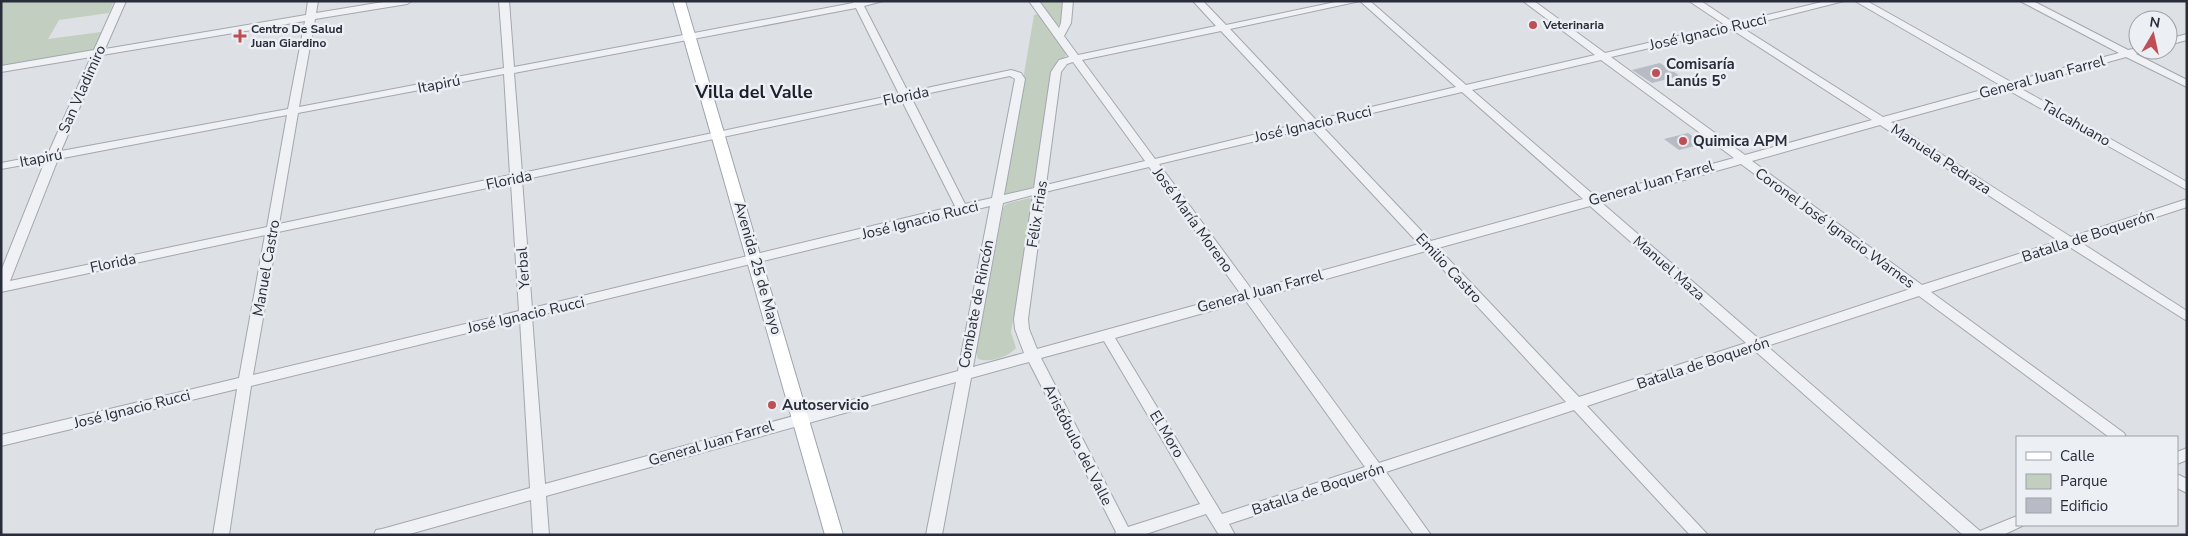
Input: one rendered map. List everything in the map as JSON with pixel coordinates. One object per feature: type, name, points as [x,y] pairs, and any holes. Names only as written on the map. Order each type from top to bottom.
[{"type":"main road","name":"Avenida 25 de Mayo","points":[[679,1],[802,418],[834,535]]},
{"type":"street","name":"San Vladimiro","points":[[1,287],[53,156],[121,1]]},
{"type":"street","name":"Manuel Castro","points":[[221,535],[245,382],[313,1]]},
{"type":"street","points":[[1,69],[407,1]]},
{"type":"street","name":"Yerbal","points":[[504,1],[541,535]]},
{"type":"street","name":"Itapirú","points":[[1,166],[509,71],[857,3],[878,1]]},
{"type":"street","name":"José María Moreno","points":[[1034,1],[1423,535]]},
{"type":"street","points":[[1060,35],[1066,23],[1068,1]]},
{"type":"street","name":"Emilio Castro","points":[[1198,1],[1700,535]]},
{"type":"street","points":[[1076,58],[1355,1]]},
{"type":"street","name":"Manuel Maza","points":[[1364,1],[1974,535]]},
{"type":"street","name":"Coronel José Ignacio Warnes","points":[[1528,1],[2118,436]]},
{"type":"street","name":"Manuela Pedraza","points":[[1694,1],[2187,317]]},
{"type":"street","name":"José Ignacio Rucci","points":[[1,441],[756,260],[1312,124],[1839,1]]},
{"type":"street","name":"Talcahuano","points":[[1860,1],[2187,187]]},
{"type":"street","points":[[2025,1],[2128,49]]},
{"type":"street","points":[[857,3],[962,209]]},
{"type":"street","name":"General Juan Farrel","points":[[382,535],[1741,158],[2128,54]]},
{"type":"street","name":"Félix Frias","points":[[1032,355],[1022,329],[1021,319],[1041,190],[1056,72],[1063,62],[1076,58]]},
{"type":"street","points":[[2147,60],[2187,84]]},
{"type":"street","name":"Florida","points":[[1,287],[1011,73],[1017,75]]},
{"type":"street","name":"Combate de Rincón","points":[[934,535],[1020,79],[1017,75]]},
{"type":"street","name":"Batalla de Boquerón","points":[[1219,521],[1758,346],[1920,290],[2187,203]]},
{"type":"street","name":"El Moro","points":[[1106,334],[1227,535]]},
{"type":"street","name":"Aristóbulo del Valle","points":[[1032,355],[1124,535]]},
{"type":"street","points":[[1124,535],[1210,507]]},
{"type":"street","points":[[1986,535],[2016,522]]},
{"type":"green space","points":[[1,1],[114,1],[109,13],[59,20],[48,39],[101,32],[93,52],[1,67]]},
{"type":"green space","points":[[1039,1],[1064,1],[1062,24],[1057,25]]},
{"type":"green space","points":[[1038,14],[1067,54],[1059,63],[1036,184],[1031,188],[1006,194],[1004,192],[1034,15]]},
{"type":"green space","points":[[1029,198],[1033,201],[1011,332],[1016,348],[998,358],[978,359],[976,352],[1003,208],[1006,204]]},
{"type":"building","name":"Comisaría Lanús 5°","points":[[1660,63],[1680,76],[1652,83],[1632,70]]},
{"type":"building","name":"Quimica APM","points":[[1688,133],[1703,144],[1679,150],[1664,139]]},
{"type":"place","name":"Veterinaria","points":[[1533,25]]},
{"type":"place","name":"Centro De Salud Juan Giardino","points":[[240,36]]},
{"type":"place","name":"Comisaría Lanús 5°","points":[[1656,73]]},
{"type":"place","name":"Quimica APM","points":[[1683,141]]},
{"type":"place","name":"Autoservicio","points":[[772,405]]},
{"type":"district","name":"Villa del Valle","points":[[754,92]]}]
